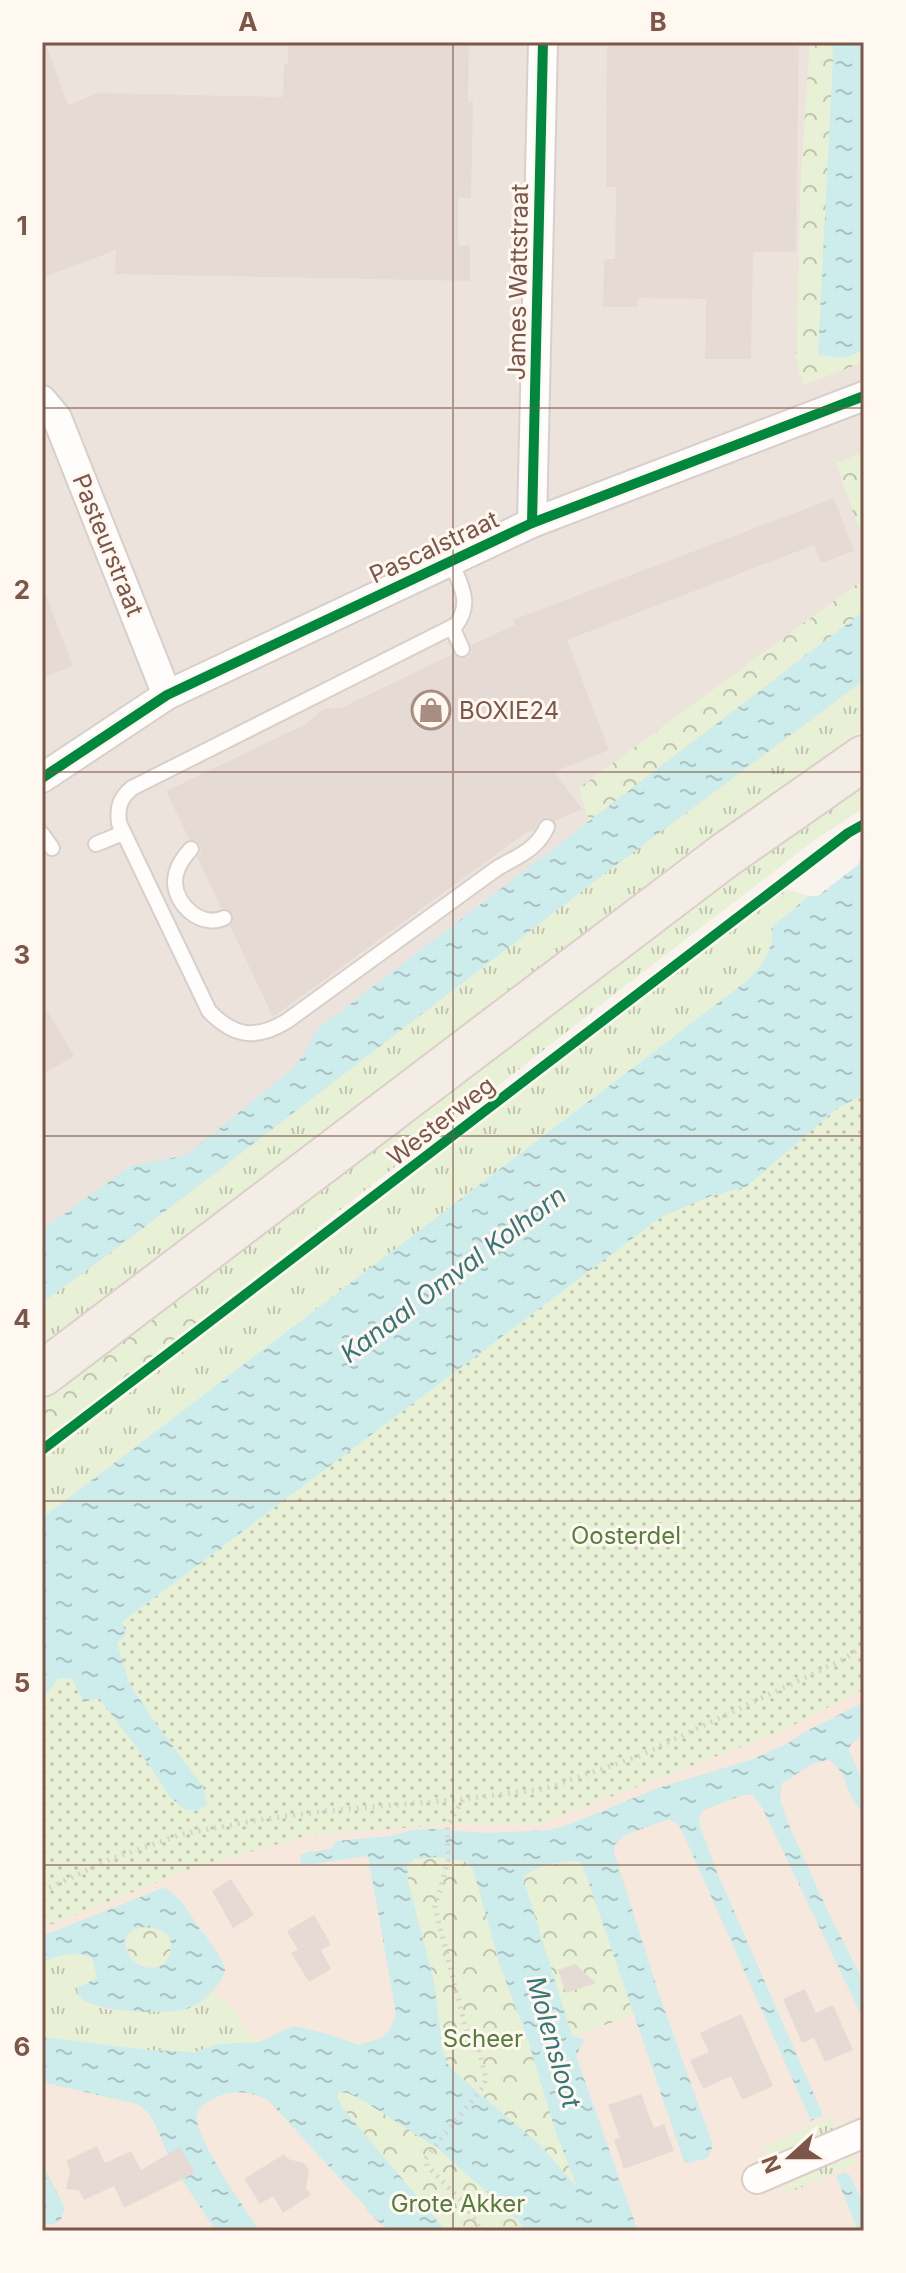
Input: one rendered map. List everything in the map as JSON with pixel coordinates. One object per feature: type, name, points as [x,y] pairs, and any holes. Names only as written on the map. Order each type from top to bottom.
[{"type":"main road","name":"Westerweg","points":[[42,1374],[724,856],[864,758]]},
{"type":"street","name":"James Wattstraat","points":[[532,523],[543,42]]},
{"type":"street","name":"Pascalstraat","points":[[42,778],[167,695],[532,523],[864,396]]},
{"type":"street","name":"Pasteurstraat","points":[[42,400],[57,418],[167,695]]},
{"type":"street","points":[[757,2179],[864,2133]]},
{"type":"lane","points":[[451,561],[465,598],[462,617],[452,627],[132,788],[120,802],[119,823],[209,1011],[221,1024],[237,1032],[255,1034],[272,1030],[287,1021],[496,869],[531,849],[547,827]]},
{"type":"lane","points":[[452,627],[462,649]]},
{"type":"lane","points":[[96,844],[123,833]]},
{"type":"lane","points":[[42,834],[52,848]]},
{"type":"lane","points":[[191,849],[177,871],[175,884],[178,897],[185,908],[205,920],[224,918]]},
{"type":"path","points":[[42,1891],[111,1859],[183,1834],[325,1811],[544,1789],[639,1756],[842,1660],[864,1646]]},
{"type":"path","points":[[464,1799],[447,1826],[448,1861],[435,1907],[466,2030],[479,2050],[486,2079],[483,2087],[425,2159],[427,2166],[463,2202],[482,2231]]},
{"type":"shaded area","points":[[42,42],[864,42],[864,717],[42,1318]]},
{"type":"shaded area","points":[[864,967],[864,2231],[42,2231],[42,1552]]},
{"type":"green space","points":[[810,42],[832,42],[864,362],[803,385],[796,358],[801,174]]},
{"type":"green space","points":[[859,454],[864,467],[864,544],[836,463]]},
{"type":"green space","points":[[864,579],[864,611],[589,821],[579,788]]},
{"type":"green space","points":[[864,680],[864,729],[691,852],[406,1074],[42,1347],[42,1303]]},
{"type":"green space","points":[[864,776],[864,808],[815,840],[620,990],[200,1320],[178,1292]]},
{"type":"green space","points":[[785,889],[809,896],[773,926],[771,944],[765,958],[744,983],[42,1518],[42,1460]]},
{"type":"green space","name":"Oosterdel","points":[[864,1074],[864,1689],[782,1731],[540,1824],[473,1823],[309,1835],[188,1870],[42,1928],[42,1660]]},
{"type":"green space","points":[[178,1292],[200,1320],[42,1445],[42,1393]]},
{"type":"green space","name":"Scheer","points":[[435,1857],[464,1861],[473,1869],[500,1966],[576,2185],[540,2145],[446,2062],[434,1982],[408,1881],[407,1865],[415,1859]]},
{"type":"green space","points":[[575,1860],[583,1866],[634,2014],[572,2037],[524,1881],[526,1873],[531,1870]]},
{"type":"green space","points":[[141,1927],[165,1932],[171,1948],[165,1964],[141,1965],[130,1955],[126,1940],[129,1931]]},
{"type":"green space","points":[[62,1953],[85,1955],[94,1960],[97,1978],[80,1986],[90,2003],[108,2010],[181,2011],[212,1992],[235,2009],[242,2024],[259,2042],[218,2044],[195,2052],[147,2050],[42,2037],[42,1962]]},
{"type":"green space","name":"Grote Akker","points":[[339,2092],[364,2101],[437,2148],[528,2231],[446,2231],[342,2107],[337,2096]]},
{"type":"green space","points":[[831,2117],[835,2135],[786,2157],[764,2153],[762,2147]]},
{"type":"green space","points":[[846,2148],[857,2163],[786,2194],[788,2179]]},
{"type":"water","points":[[832,42],[864,42],[864,350],[844,358],[818,355]]},
{"type":"water","points":[[864,611],[864,680],[42,1303],[42,1230],[130,1166],[187,1155],[293,1068],[316,1030]]},
{"type":"water","name":"Kanaal Omval Kolhorn","points":[[864,856],[864,1094],[836,1109],[746,1187],[711,1196],[661,1217],[122,1622],[126,1634],[117,1643],[129,1683],[203,1786],[207,1805],[197,1811],[184,1809],[171,1798],[99,1698],[84,1702],[72,1679],[59,1678],[42,1699],[42,1518],[744,983],[765,958],[771,944],[773,926],[809,896],[818,896],[859,864]]},
{"type":"water","name":"Molensloot","points":[[864,1702],[864,1734],[851,1744],[849,1750],[864,1784],[864,1817],[842,1773],[830,1760],[814,1763],[782,1783],[780,1799],[831,1918],[864,1982],[864,2021],[763,1809],[753,1795],[743,1795],[704,1810],[699,1816],[716,1870],[823,2115],[811,2121],[678,1825],[669,1819],[625,1835],[615,1844],[614,1852],[659,1994],[713,2145],[708,2158],[689,2163],[684,2161],[583,1866],[579,1861],[558,1863],[535,1869],[524,1876],[572,2036],[584,2040],[576,2056],[638,2231],[528,2231],[437,2148],[364,2101],[339,2092],[337,2096],[342,2107],[446,2231],[389,2231],[369,2213],[268,2100],[241,2092],[221,2095],[207,2102],[199,2110],[197,2121],[214,2161],[260,2231],[216,2231],[180,2175],[144,2109],[137,2104],[42,2082],[42,2037],[147,2050],[195,2052],[218,2044],[259,2042],[294,2026],[359,2045],[381,2038],[391,2028],[396,2013],[368,1856],[304,1865],[301,1864],[300,1855],[332,1848],[336,1841],[391,1836],[412,1830],[485,1833],[548,1830],[565,1826],[658,1788],[750,1760],[787,1744]],"holes":[[[435,1857],[464,1861],[473,1869],[500,1966],[529,2043],[575,2185],[540,2145],[446,2062],[434,1982],[408,1881],[407,1865],[415,1859]]]},
{"type":"water","points":[[163,1888],[184,1905],[216,1950],[225,1971],[210,1994],[186,2009],[149,2012],[103,2007],[82,1999],[77,1988],[97,1978],[92,1958],[67,1954],[42,1962],[42,1936]],"holes":[[[146,1927],[162,1931],[170,1940],[169,1957],[157,1967],[138,1964],[127,1950],[128,1935],[135,1929]]]},
{"type":"water","points":[[42,2162],[65,2209],[60,2221],[53,2224],[42,2224]]},
{"type":"water","points":[[844,2172],[850,2175],[864,2206],[864,2231],[858,2231],[836,2176]]},
{"type":"building","points":[[42,42],[45,42],[68,105],[98,93],[283,97],[288,42],[469,42],[468,101],[473,101],[471,198],[458,198],[458,246],[470,246],[470,281],[115,274],[116,250],[42,278]]},
{"type":"building","points":[[607,42],[799,42],[796,252],[753,252],[751,359],[705,359],[706,299],[638,298],[637,307],[603,307],[604,259],[615,259],[616,187],[606,187]]},
{"type":"building","points":[[834,498],[854,551],[821,563],[814,545],[567,640],[609,750],[554,772],[582,809],[554,821],[548,817],[541,819],[535,829],[273,1017],[230,926],[233,915],[221,908],[197,857],[201,852],[200,845],[189,839],[166,791],[304,725],[325,708],[341,708],[453,654],[460,659],[467,658],[472,651],[471,645],[515,625],[513,620]]},
{"type":"building","points":[[42,591],[73,666],[42,678]]},
{"type":"building","points":[[42,1002],[74,1056],[42,1075]]},
{"type":"building","points":[[231,1879],[254,1915],[233,1928],[212,1891]]},
{"type":"building","points":[[314,1915],[331,1945],[321,1950],[331,1969],[309,1982],[291,1953],[298,1950],[287,1931]]},
{"type":"building","points":[[575,1964],[596,1983],[566,1993],[558,1970]]},
{"type":"building","points":[[805,1989],[816,2013],[833,2005],[853,2050],[825,2062],[814,2038],[802,2043],[783,1999]]},
{"type":"building","points":[[741,2014],[773,2086],[742,2100],[731,2076],[703,2089],[690,2060],[709,2052],[700,2033]]},
{"type":"building","points":[[641,2094],[654,2128],[664,2124],[674,2151],[624,2169],[614,2140],[620,2138],[608,2105]]},
{"type":"building","points":[[97,2146],[105,2163],[131,2151],[141,2170],[180,2147],[195,2173],[124,2208],[114,2186],[84,2200],[79,2190],[66,2189],[70,2170],[66,2161]]},
{"type":"building","points":[[284,2154],[288,2159],[304,2163],[309,2170],[306,2188],[311,2195],[283,2213],[273,2196],[260,2204],[244,2179]]},
{"type":"cycle path","points":[[532,523],[543,42]]},
{"type":"cycle path","points":[[42,778],[167,695],[532,523],[864,396]]},
{"type":"cycle path","points":[[42,1450],[848,833],[864,824]]},
{"type":"place","name":"BOXIE24","points":[[431,710]]}]
